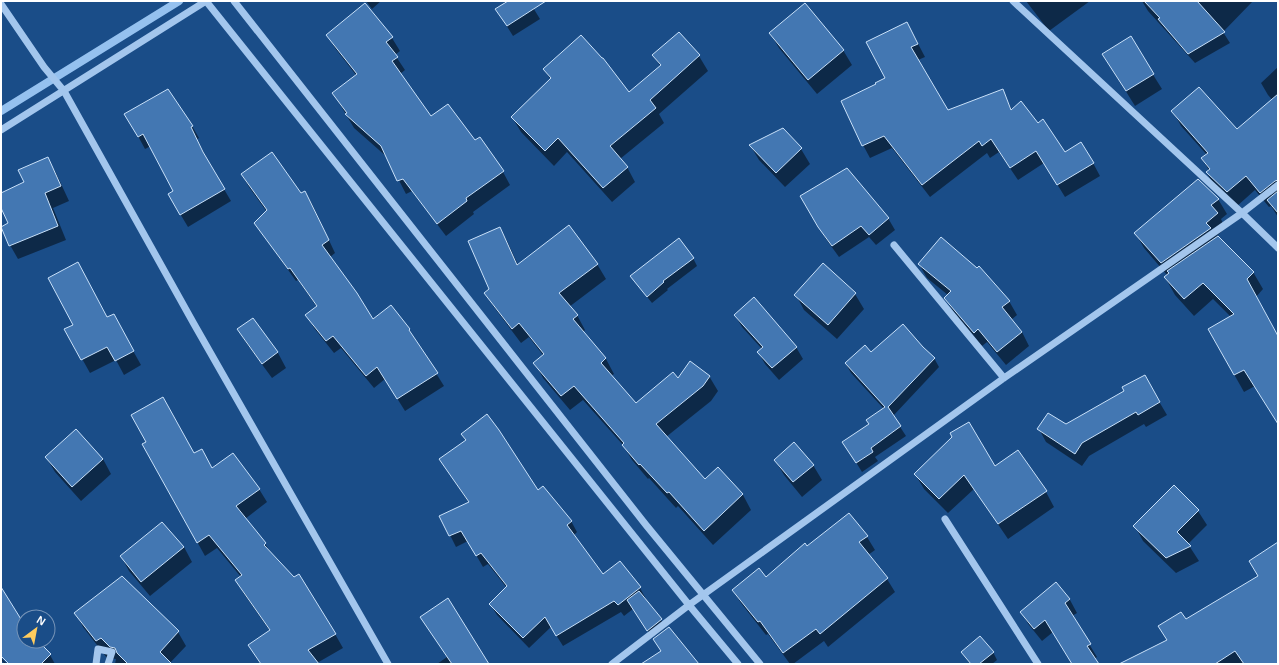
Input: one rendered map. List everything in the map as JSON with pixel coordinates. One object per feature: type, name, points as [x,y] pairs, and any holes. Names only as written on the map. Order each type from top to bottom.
[{"type":"street","points":[[1,130],[206,1],[689,605],[738,664]]},
{"type":"street","points":[[234,1],[703,596],[760,664]]},
{"type":"street","points":[[1012,1],[1278,248]]},
{"type":"street","points":[[1,4],[36,57],[64,90],[194,324],[388,664]]},
{"type":"street","points":[[612,664],[689,605],[1004,378],[1242,213],[1278,185]]},
{"type":"street","points":[[894,245],[1004,378]]},
{"type":"street","points":[[945,519],[1038,664]]},
{"type":"street","points":[[96,664],[98,649],[112,652],[108,664]]},
{"type":"building","points":[[508,1],[546,1],[507,26],[495,9]]},
{"type":"building","points":[[1144,1],[1197,1],[1225,32],[1188,54],[1158,19],[1160,18]]},
{"type":"building","points":[[365,3],[393,37],[386,42],[398,57],[392,61],[431,116],[448,104],[475,140],[480,137],[504,171],[466,198],[467,201],[437,224],[403,179],[397,181],[381,146],[345,114],[347,113],[332,93],[357,74],[326,35]]},
{"type":"building","points":[[805,3],[844,50],[808,80],[769,33]]},
{"type":"building","points":[[907,22],[918,44],[911,47],[948,110],[1003,89],[1011,110],[1021,101],[1038,123],[1043,119],[1065,152],[1081,142],[1094,163],[1057,185],[1036,151],[1010,168],[991,139],[982,146],[979,141],[922,185],[884,136],[862,146],[841,101],[885,78],[866,42]]},
{"type":"building","points":[[679,32],[700,55],[650,100],[656,108],[610,146],[628,167],[603,188],[558,138],[545,151],[511,117],[551,78],[543,69],[581,35],[603,58],[629,92],[661,65],[652,55]]},
{"type":"building","points":[[1131,36],[1154,74],[1126,91],[1102,54]]},
{"type":"building","points":[[1199,87],[1237,129],[1278,94],[1278,180],[1260,193],[1246,176],[1227,192],[1206,172],[1210,169],[1201,158],[1208,153],[1171,111]]},
{"type":"building","points":[[168,89],[193,126],[191,127],[203,152],[225,189],[180,215],[168,194],[173,191],[143,134],[138,137],[124,114]]},
{"type":"building","points":[[783,128],[802,148],[776,173],[749,145]]},
{"type":"building","points":[[272,152],[301,193],[305,191],[329,240],[322,245],[357,293],[373,319],[391,305],[410,329],[409,330],[438,373],[397,399],[377,367],[366,376],[333,336],[326,341],[305,315],[317,306],[290,268],[288,269],[254,223],[267,210],[241,174]]},
{"type":"building","points":[[48,157],[61,186],[45,193],[58,226],[9,246],[1,227],[8,223],[1,208],[1,193],[24,182],[18,170]]},
{"type":"building","points":[[847,168],[889,218],[869,235],[861,226],[832,246],[818,227],[800,196]]},
{"type":"building","points":[[1198,179],[1219,199],[1211,205],[1218,213],[1206,223],[1211,228],[1161,263],[1134,233]]},
{"type":"building","points":[[1278,191],[1278,213],[1267,200]]},
{"type":"building","points":[[569,225],[598,264],[559,293],[578,315],[573,319],[606,358],[601,363],[636,403],[673,372],[678,378],[690,361],[710,376],[703,386],[656,424],[705,479],[718,467],[743,494],[704,531],[669,492],[667,493],[640,464],[639,465],[622,445],[624,443],[574,386],[561,396],[533,363],[544,354],[519,323],[512,329],[484,293],[489,289],[468,241],[500,227],[517,265]]},
{"type":"building","points":[[1218,236],[1254,272],[1247,279],[1278,336],[1278,424],[1244,370],[1234,375],[1208,329],[1234,314],[1203,283],[1184,299],[1164,277],[1169,273],[1167,271]]},
{"type":"building","points":[[941,237],[977,268],[979,266],[1010,301],[1002,307],[1022,332],[997,352],[978,329],[974,333],[944,298],[951,291],[918,264]]},
{"type":"building","points":[[679,238],[694,258],[663,281],[664,282],[647,297],[630,276]]},
{"type":"building","points":[[78,262],[107,317],[114,314],[134,351],[115,361],[107,347],[81,360],[64,329],[73,325],[48,278]]},
{"type":"building","points":[[823,263],[856,293],[828,325],[794,295]]},
{"type":"building","points":[[754,297],[797,347],[772,368],[757,352],[763,347],[734,315]]},
{"type":"building","points":[[253,318],[278,352],[262,364],[237,329]]},
{"type":"building","points":[[903,324],[935,358],[888,407],[901,426],[871,448],[873,452],[856,463],[842,442],[869,424],[866,420],[885,407],[845,363],[865,345],[871,352]]},
{"type":"building","points":[[1145,375],[1160,402],[1138,415],[1136,412],[1082,443],[1075,454],[1037,429],[1048,413],[1066,424],[1124,391],[1122,387]]},
{"type":"building","points":[[163,397],[194,453],[202,449],[212,468],[233,453],[260,489],[236,506],[266,543],[264,545],[294,577],[299,574],[336,634],[308,650],[319,664],[261,664],[248,645],[270,630],[235,580],[242,575],[209,535],[197,543],[142,444],[146,442],[131,415]]},
{"type":"building","points":[[487,414],[538,490],[543,486],[572,521],[567,525],[603,574],[620,561],[641,587],[618,605],[614,601],[556,636],[545,617],[523,638],[489,604],[507,586],[481,553],[476,556],[461,531],[449,536],[439,516],[469,502],[439,459],[466,440],[461,434]]},
{"type":"building","points":[[969,422],[995,466],[1018,450],[1047,491],[998,524],[964,475],[939,499],[914,474],[952,437],[950,433]]},
{"type":"building","points":[[76,429],[103,459],[72,487],[45,457]]},
{"type":"building","points":[[794,442],[814,465],[793,482],[774,460]]},
{"type":"building","points":[[1174,485],[1199,510],[1177,532],[1191,546],[1166,558],[1133,526]]},
{"type":"building","points":[[849,513],[868,536],[859,542],[888,578],[820,634],[816,629],[783,653],[760,621],[758,622],[732,590],[759,568],[766,577],[805,543],[807,546]]},
{"type":"building","points":[[162,522],[184,547],[141,582],[120,556]]},
{"type":"building","points":[[1278,542],[1278,664],[1244,664],[1235,651],[1215,664],[1119,664],[1167,640],[1158,626],[1181,612],[1186,619],[1258,576],[1249,561]]},
{"type":"building","points":[[122,576],[179,631],[160,652],[172,664],[128,664],[117,653],[115,648],[110,647],[101,638],[96,641],[74,613]]},
{"type":"building","points":[[1056,582],[1070,599],[1065,603],[1091,644],[1087,646],[1099,664],[1072,664],[1045,620],[1034,629],[1020,612]]},
{"type":"building","points":[[1,587],[16,611],[16,649],[46,649],[51,654],[41,664],[9,664],[1,656]]},
{"type":"building","points":[[639,591],[662,619],[647,631],[627,600]]},
{"type":"building","points":[[448,598],[489,664],[452,664],[420,617]]},
{"type":"building","points":[[669,627],[699,664],[641,664],[661,651],[653,639]]},
{"type":"building","points":[[980,636],[994,652],[979,664],[971,664],[961,652]]},
{"type":"waterway","points":[[1,111],[179,1]]}]
